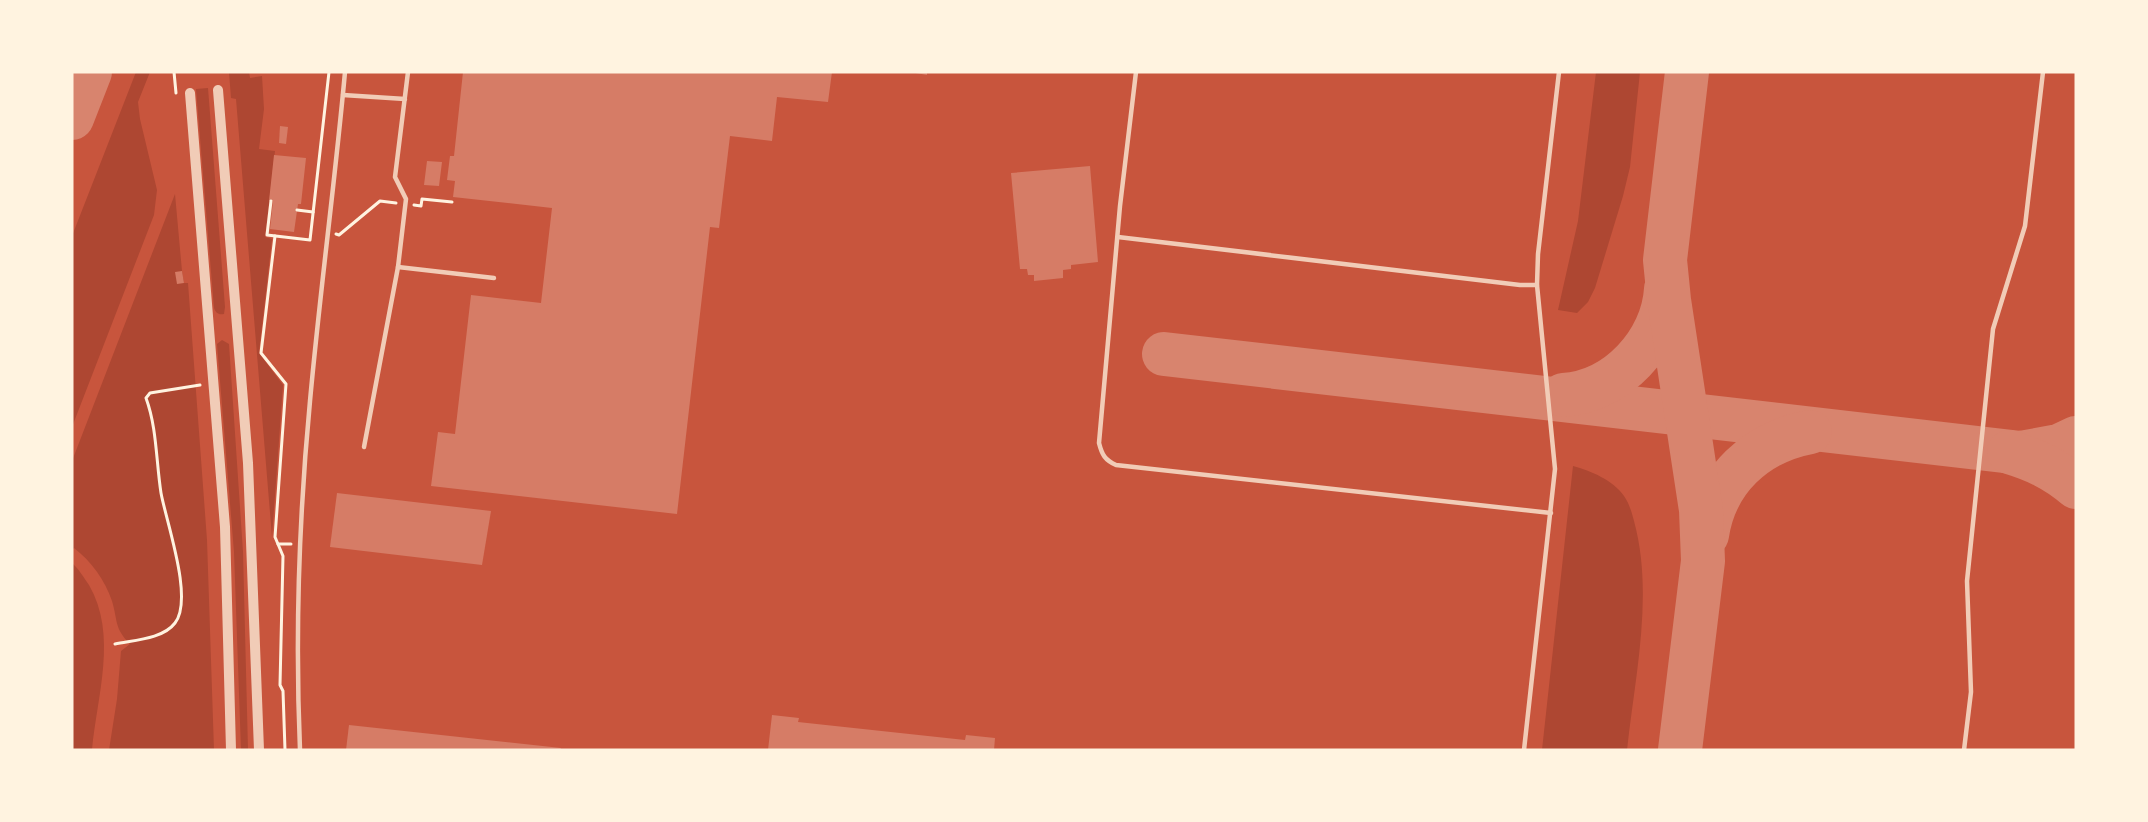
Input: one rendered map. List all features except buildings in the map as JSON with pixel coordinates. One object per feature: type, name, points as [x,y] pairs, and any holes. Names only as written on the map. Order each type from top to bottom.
[{"type":"street","points":[[218,90],[248,464],[259,750]]},
{"type":"street","points":[[190,93],[225,527],[231,750]]},
{"type":"lane","points":[[300,750],[298,622],[300,544],[309,403],[345,72]]},
{"type":"lane","points":[[364,447],[398,267],[406,199],[395,177],[408,72]]},
{"type":"lane","points":[[1136,72],[1119,206],[1099,443],[1101,453],[1107,461],[1116,465],[1551,513]]},
{"type":"lane","points":[[1524,750],[1555,469],[1537,285],[1538,254],[1559,72]]},
{"type":"lane","points":[[1964,750],[1971,692],[1967,581],[1993,329],[2025,226],[2043,72]]},
{"type":"lane","points":[[343,95],[405,99]]},
{"type":"lane","points":[[1118,237],[1512,284],[1537,285]]},
{"type":"lane","points":[[398,267],[494,278]]},
{"type":"path","points":[[174,72],[176,98]]},
{"type":"path","points":[[271,201],[267,235],[310,240],[329,72]]},
{"type":"path","points":[[311,231],[339,235],[380,201],[421,206],[422,199],[452,202]]},
{"type":"path","points":[[297,210],[313,212]]},
{"type":"path","points":[[275,236],[261,353],[286,384],[275,537],[283,556],[280,685],[283,691],[285,750]]},
{"type":"path","points":[[199,374],[200,386]]},
{"type":"path","points":[[115,644],[169,630],[177,621],[180,602],[180,576],[175,546],[162,501],[153,418],[146,398],[150,393],[200,386],[213,381]]},
{"type":"shaded area","points":[[136,72],[150,72],[138,102],[157,190],[154,215],[72,427],[72,236]]},
{"type":"shaded area","points":[[229,72],[249,72],[250,78],[262,76],[264,109],[259,149],[275,151],[265,237],[272,239],[259,353],[283,385],[272,537],[236,99],[231,98]]},
{"type":"shaded area","points":[[1596,72],[1640,72],[1630,167],[1623,196],[1595,288],[1588,302],[1577,313],[1558,310],[1578,221]]},
{"type":"shaded area","points":[[208,88],[224,314],[218,313],[214,308],[196,89]]},
{"type":"shaded area","points":[[175,194],[182,271],[184,283],[188,283],[207,540],[214,750],[109,750],[117,699],[121,651],[130,644],[119,629],[112,601],[101,578],[86,559],[74,548],[72,550],[72,461]]},
{"type":"shaded area","points":[[222,340],[229,344],[243,552],[248,750],[241,750],[234,552],[217,344]]},
{"type":"shaded area","points":[[1573,466],[1601,477],[1614,485],[1624,496],[1629,505],[1640,549],[1643,606],[1627,750],[1542,750]]},
{"type":"shaded area","points":[[72,563],[89,585],[98,604],[102,624],[103,666],[92,750],[72,750]]},
{"type":"taxiway","points":[[72,118],[90,72]]},
{"type":"taxiway","points":[[1680,750],[1703,561],[1701,510],[1665,260],[1687,72]]},
{"type":"taxiway","points":[[1563,395],[1583,392],[1601,385],[1634,361],[1656,328],[1663,309],[1666,289]]},
{"type":"taxiway","points":[[1164,354],[2021,453],[2059,446],[2076,438]]},
{"type":"taxiway","points":[[1707,535],[1719,497],[1741,467],[1756,454],[1772,445],[1810,432]]},
{"type":"taxiway","points":[[2009,452],[2044,466],[2076,487]]}]
